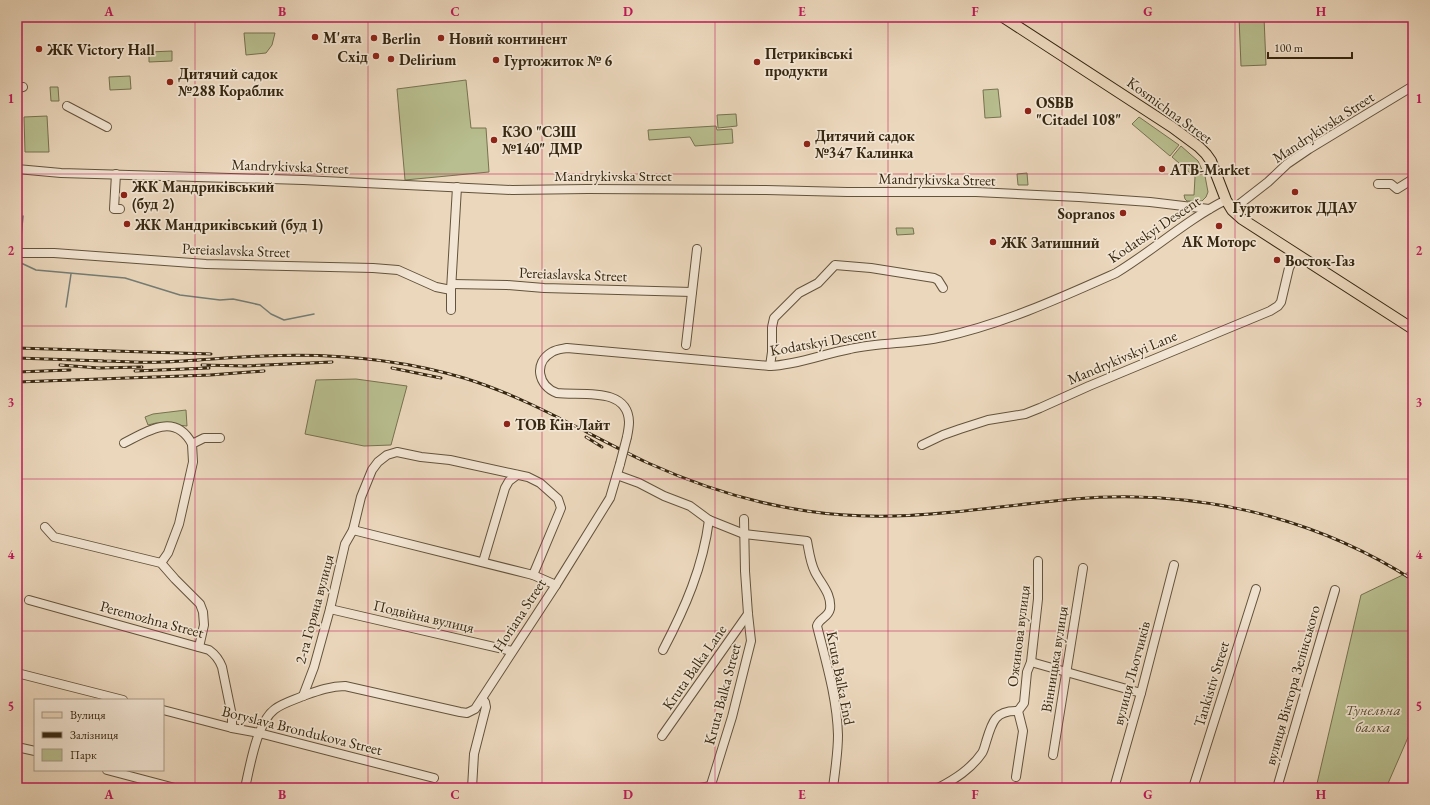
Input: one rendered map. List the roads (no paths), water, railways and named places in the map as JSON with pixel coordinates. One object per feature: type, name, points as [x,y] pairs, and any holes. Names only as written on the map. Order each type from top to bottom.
[{"type":"main road","name":"Kosmichna Street","points":[[1003,17],[1172,126],[1206,154],[1211,161],[1226,200],[1232,210],[1252,226],[1413,329]]},
{"type":"street","name":"Mandrykivska Street","points":[[1232,210],[1268,182],[1287,164],[1413,86]]},
{"type":"street","points":[[67,106],[107,127]]},
{"type":"street","name":"Mandrykivska Street","points":[[17,169],[61,173],[303,180],[512,190],[976,192],[1101,198],[1209,209]]},
{"type":"street","points":[[116,174],[114,209],[120,209]]},
{"type":"street","points":[[1378,184],[1391,184],[1397,189],[1413,179]]},
{"type":"street","points":[[451,310],[457,187]]},
{"type":"street","name":"Kodatskyi Descent","points":[[620,464],[629,423],[627,412],[620,402],[608,396],[598,394],[557,393],[551,390],[542,381],[540,374],[540,367],[547,356],[559,349],[567,348],[770,366],[792,364],[869,345],[916,342],[944,337],[1023,313],[1116,273],[1130,265],[1184,225],[1226,200]]},
{"type":"street","points":[[686,345],[697,249]]},
{"type":"street","name":"Pereiaslavska Street","points":[[17,253],[54,253],[206,264],[379,268],[398,270],[436,287],[507,285],[544,288],[692,292]]},
{"type":"street","name":"Mandrykivskyi Lane","points":[[922,445],[943,435],[988,420],[1025,414],[1088,386],[1270,311],[1281,302],[1289,268],[1296,254]]},
{"type":"street","points":[[770,366],[772,352],[772,327],[774,318],[799,293],[818,283],[834,265],[871,268],[934,278],[938,280],[943,288]]},
{"type":"street","points":[[124,443],[152,429],[162,426],[174,426],[189,438],[192,444],[193,462],[179,524],[168,553],[162,563]]},
{"type":"street","points":[[192,444],[204,438],[220,438]]},
{"type":"street","name":"2-га Горяна вулиця","points":[[303,696],[314,667],[330,609],[345,544],[352,530],[361,497],[372,470],[378,462],[387,455],[396,452],[421,457],[450,460],[528,477],[540,483],[555,496],[560,503],[559,513],[533,575]]},
{"type":"street","name":"Horiana Street","points":[[482,699],[610,498],[620,464]]},
{"type":"street","points":[[483,562],[505,488],[509,481],[517,475]]},
{"type":"street","points":[[617,475],[639,483],[664,496],[690,506],[709,520],[744,534],[744,519]]},
{"type":"street","points":[[663,650],[679,620],[701,563],[709,520]]},
{"type":"street","points":[[45,527],[54,537],[162,563],[175,579],[200,604],[203,612],[204,625],[199,646]]},
{"type":"street","points":[[352,530],[533,575],[556,585]]},
{"type":"street","name":"Kruta Balka Street","points":[[710,787],[732,717],[748,658],[751,641],[748,614],[744,534]]},
{"type":"street","name":"Kruta Balka End","points":[[744,534],[807,541],[809,555],[815,572],[827,591],[830,610],[826,617],[819,621],[817,626],[831,683],[837,718],[838,736],[833,788]]},
{"type":"street","name":"Ожинова вулиця","points":[[1018,712],[1024,703],[1027,672],[1031,662],[1038,599],[1038,561]]},
{"type":"street","name":"вулиця Льотчиків","points":[[1114,788],[1141,693],[1174,565]]},
{"type":"street","name":"Вінницька вулиця","points":[[1053,755],[1083,568]]},
{"type":"street","name":"Tankistiv Street","points":[[1193,788],[1256,589]]},
{"type":"street","name":"вулиця Віктора Зелінського","points":[[1277,788],[1335,590]]},
{"type":"street","name":"Peremozhna Street","points":[[29,600],[209,650],[220,660],[232,716],[232,728]]},
{"type":"street","name":"Подвійна вулиця","points":[[330,609],[512,651]]},
{"type":"street","name":"Kruta Balka Lane","points":[[662,736],[748,614]]},
{"type":"street","points":[[1031,662],[1141,693]]},
{"type":"street","points":[[17,673],[118,699]]},
{"type":"street","points":[[245,788],[259,733],[268,716],[275,709],[303,696],[335,686],[345,686],[466,713],[475,709],[482,699],[485,702],[486,707],[474,754],[472,788]]},
{"type":"street","name":"Boryslava Brondukova Street","points":[[164,710],[434,778]]},
{"type":"street","points":[[938,788],[959,777],[983,753],[991,727],[1000,713],[1008,711],[1018,712],[1023,731],[1016,777]]},
{"type":"street","points":[[17,746],[34,751]]},
{"type":"street","points":[[110,771],[175,788]]},
{"type":"street","points":[[700,788],[710,787]]},
{"type":"waterway","points":[[20,248],[23,216]]},
{"type":"waterway","points":[[20,257],[21,263],[36,270],[125,278],[180,295],[220,300],[233,299],[260,305],[271,314],[284,320],[314,314]]},
{"type":"waterway","points":[[66,307],[71,274]]},
{"type":"railway","points":[[17,348],[211,354]]},
{"type":"railway","points":[[17,358],[155,362],[288,355],[339,357],[390,362],[440,371],[488,386],[535,406],[625,452],[667,471],[726,493],[786,508],[841,515],[874,516],[941,513],[1074,499],[1119,497],[1163,498],[1207,503],[1251,511],[1293,523],[1335,539],[1375,558],[1413,580]]},
{"type":"railway","points":[[202,365],[245,366],[332,362]]},
{"type":"railway","points":[[60,365],[99,368],[142,367]]},
{"type":"railway","points":[[135,371],[209,368]]},
{"type":"railway","points":[[392,368],[441,378]]},
{"type":"railway","points":[[17,372],[70,370]]},
{"type":"railway","points":[[17,382],[210,375],[264,371]]},
{"type":"railway","points":[[586,437],[602,447]]},
{"type":"place","name":"М'ята","points":[[315,37]]},
{"type":"place","name":"Berlin","points":[[374,38]]},
{"type":"place","name":"Новий континент","points":[[441,38]]},
{"type":"place","name":"ЖК Victory Hall","points":[[39,49]]},
{"type":"place","name":"Схід","points":[[376,56]]},
{"type":"place","name":"Delirium","points":[[391,59]]},
{"type":"place","name":"Гуртожиток № 6","points":[[496,60]]},
{"type":"place","name":"Петриківські продукти","points":[[757,62]]},
{"type":"place","name":"Дитячий садок №288 Кораблик","points":[[170,82]]},
{"type":"place","name":"OSBB \"Citadel 108\"","points":[[1028,111]]},
{"type":"place","name":"КЗО \"СЗШ №140\" ДМР","points":[[494,140]]},
{"type":"place","name":"Дитячий садок №347 Калинка","points":[[807,144]]},
{"type":"place","name":"ATB-Market","points":[[1162,169]]},
{"type":"place","name":"Гуртожиток ДДАУ","points":[[1295,192]]},
{"type":"place","name":"ЖК Мандриківський (буд 2)","points":[[124,195]]},
{"type":"place","name":"Sopranos","points":[[1123,213]]},
{"type":"place","name":"ЖК Мандриківський (буд 1)","points":[[127,224]]},
{"type":"place","name":"АК Моторс","points":[[1219,226]]},
{"type":"place","name":"ЖК Затишний","points":[[993,242]]},
{"type":"place","name":"Восток-Газ","points":[[1277,260]]},
{"type":"place","name":"ТОВ Кін Лайт","points":[[507,424]]},
{"type":"park label","name":"Тунельна балка","points":[[1373,718]]}]
